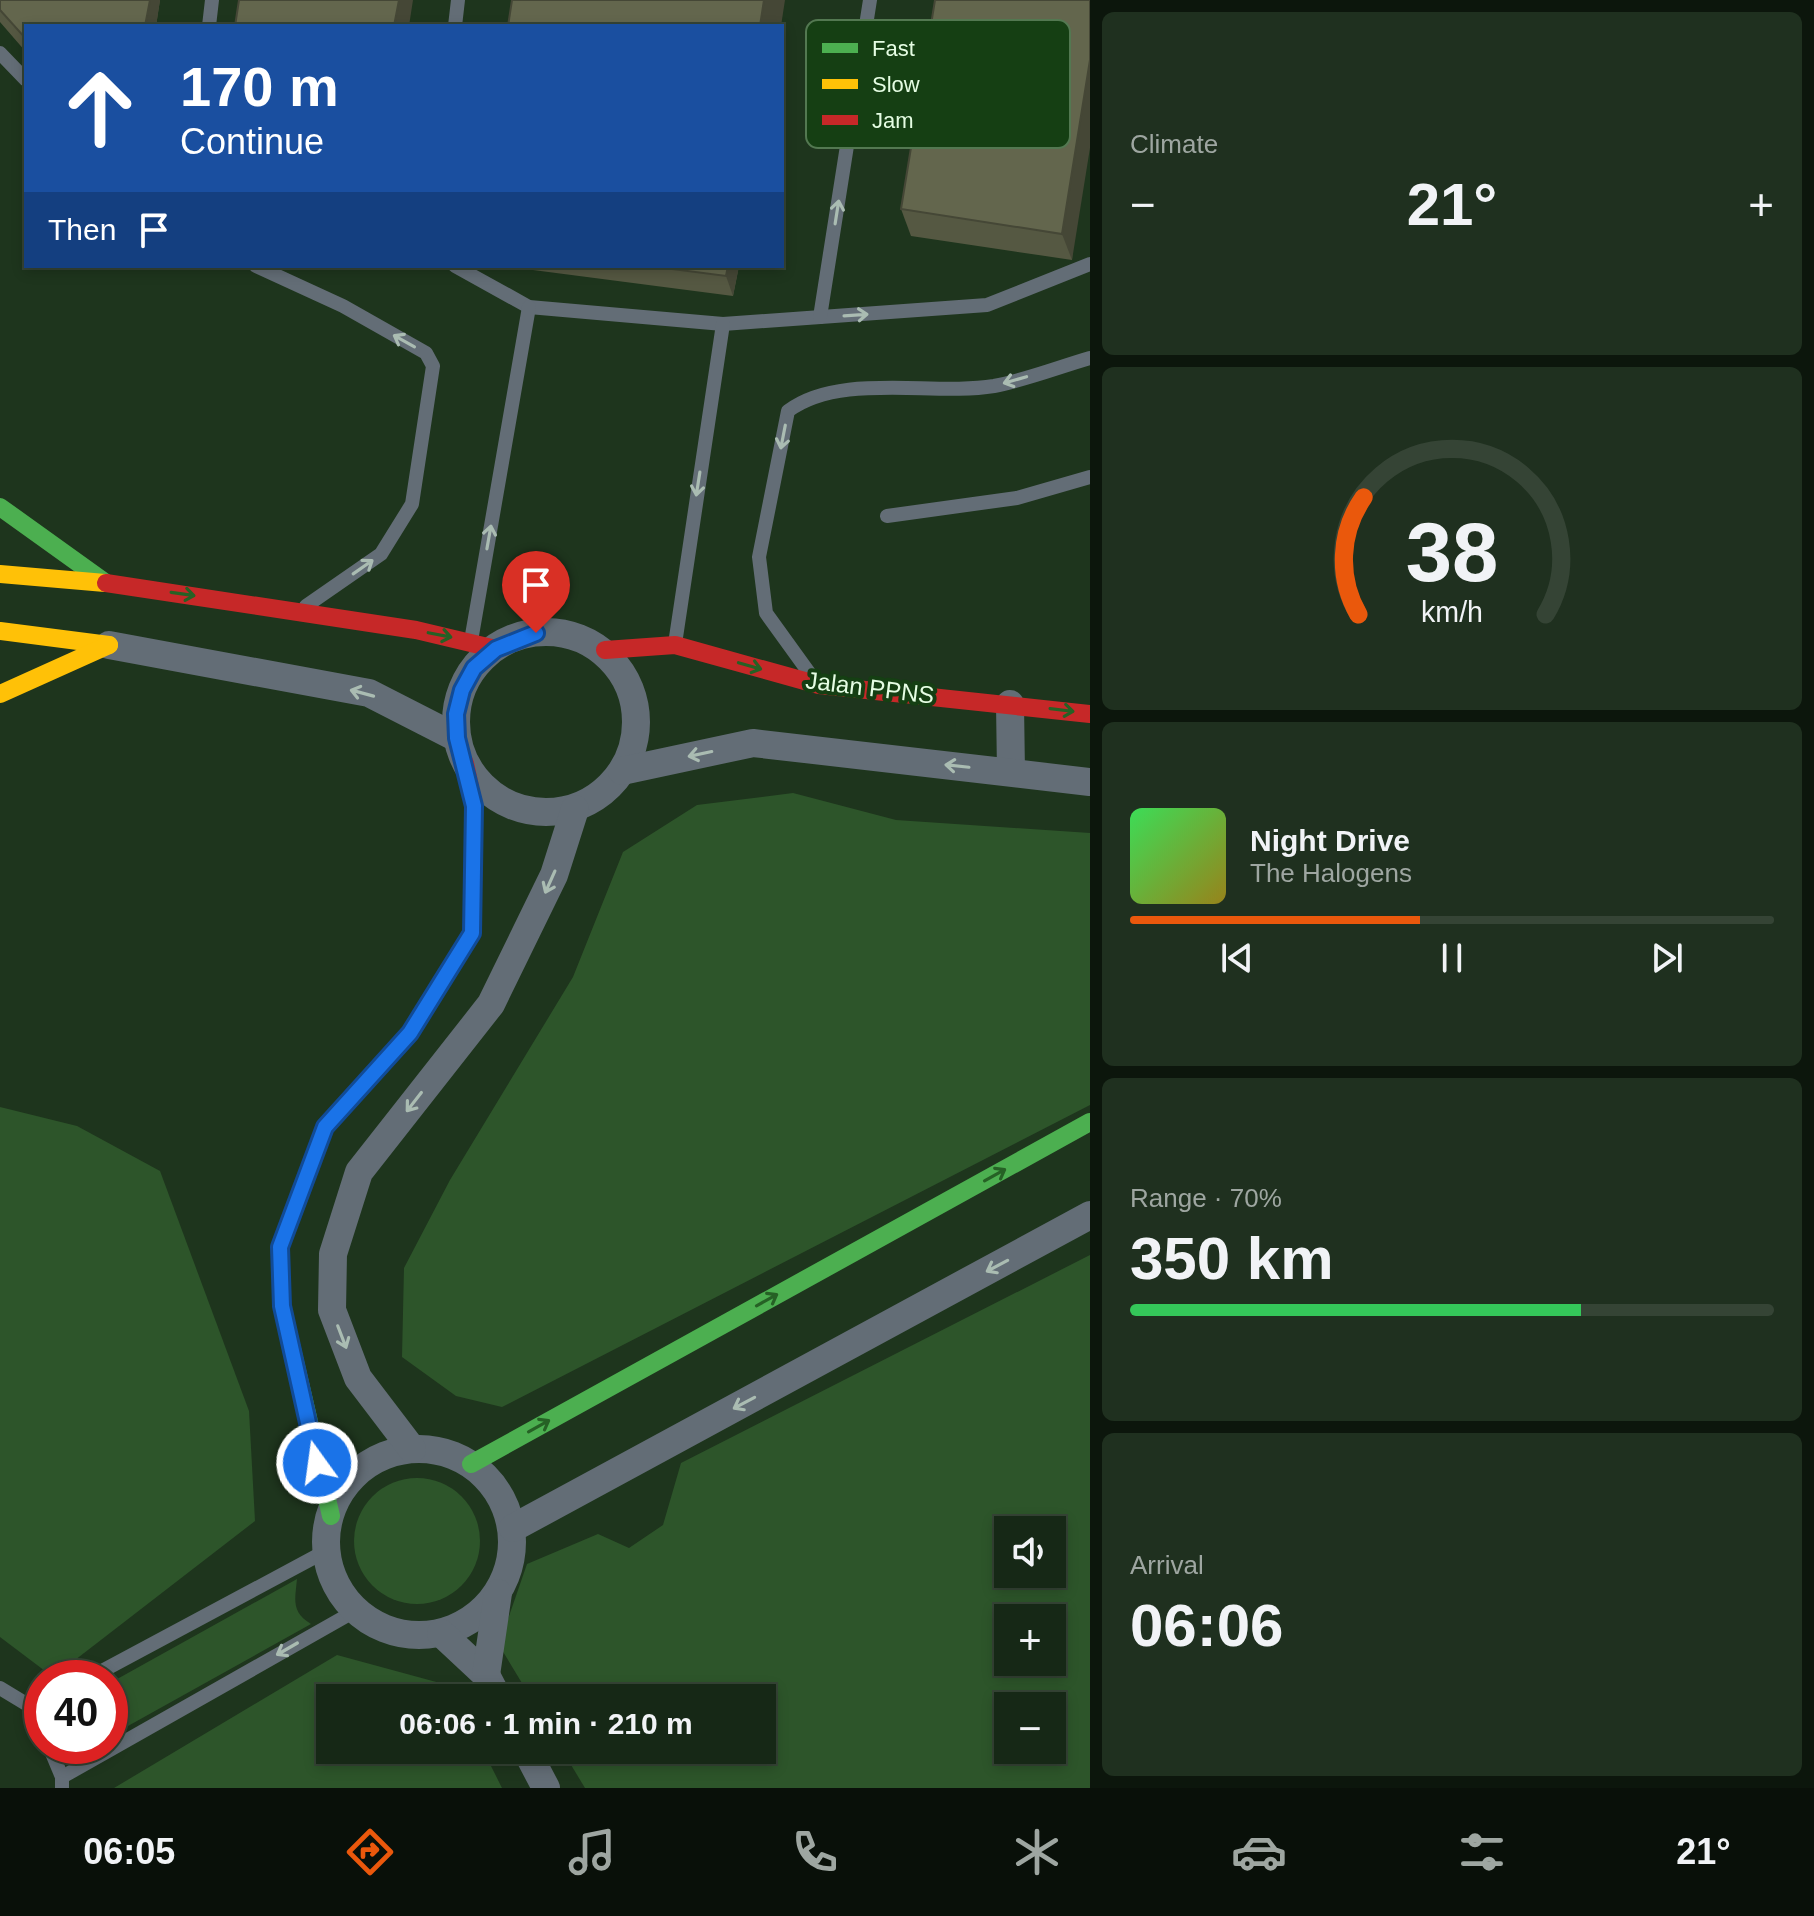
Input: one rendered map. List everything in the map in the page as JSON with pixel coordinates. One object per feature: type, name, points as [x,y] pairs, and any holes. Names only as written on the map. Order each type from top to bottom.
[{"type":"main road","points":[[0,507],[106,583]]},
{"type":"main road","points":[[0,574],[68,588],[106,583],[299,611],[484,645]]},
{"type":"main road","points":[[0,631],[69,631],[109,645]]},
{"type":"main road","points":[[0,694],[109,645]]},
{"type":"main road","name":"Jalan PPNS","points":[[605,650],[675,645],[819,685],[1090,714]]},
{"type":"main road","points":[[331,1516],[282,1306],[280,1247],[325,1127],[410,1033],[472,933],[474,806],[461,751]]},
{"type":"main road","points":[[471,1464],[1090,1122]]},
{"type":"street","points":[[536,633],[577,636],[605,650],[632,694],[636,720],[633,746],[622,771],[602,794],[575,809],[549,813],[523,810],[500,800],[479,784],[461,751],[456,714],[462,690],[484,645],[536,633]]},
{"type":"street","points":[[109,645],[369,693],[461,751]]},
{"type":"street","points":[[1010,704],[1011,772]]},
{"type":"street","points":[[622,771],[753,743],[1090,782]]},
{"type":"street","points":[[412,1449],[358,1378],[332,1310],[333,1254],[359,1172],[491,1004],[554,875],[575,809]]},
{"type":"street","points":[[513,1528],[1090,1215]]},
{"type":"street","points":[[412,1449],[443,1451],[471,1464],[491,1481],[505,1503],[513,1528],[511,1564],[498,1593],[470,1622],[441,1633],[410,1636],[380,1628],[355,1611],[340,1594],[330,1573],[326,1551],[331,1516],[338,1495],[357,1473],[382,1457],[412,1449]]},
{"type":"street","points":[[492,1684],[498,1593]]},
{"type":"street","points":[[441,1633],[490,1684]]},
{"type":"street","points":[[533,1764],[546,1788]]},
{"type":"lane","points":[[209,24],[212,0]]},
{"type":"lane","points":[[455,24],[458,0]]},
{"type":"lane","points":[[867,20],[870,0]]},
{"type":"lane","points":[[0,53],[24,78]]},
{"type":"lane","points":[[820,317],[847,148]]},
{"type":"lane","points":[[459,268],[529,307],[723,324],[987,305],[1090,264]]},
{"type":"lane","points":[[260,268],[343,306],[426,353],[433,366],[412,504],[381,554],[299,611]]},
{"type":"lane","points":[[484,645],[529,307]]},
{"type":"lane","points":[[675,645],[723,324]]},
{"type":"lane","points":[[819,685],[766,613],[759,557],[788,411],[804,398],[842,391],[994,386],[1090,358]]},
{"type":"lane","points":[[887,516],[1017,498],[1090,477]]},
{"type":"lane","points":[[123,1660],[326,1551]]},
{"type":"lane","points":[[55,1764],[62,1783],[355,1611]]},
{"type":"lane","points":[[0,1688],[24,1699]]},
{"type":"green space","points":[[793,793],[896,820],[1090,833],[1090,1105],[502,1407],[456,1396],[402,1357],[404,1268],[450,1180],[573,977],[623,852],[697,805]]},
{"type":"green space","points":[[0,1107],[77,1126],[160,1171],[249,1411],[255,1521],[75,1660],[30,1660],[0,1637]]},
{"type":"green space","points":[[1090,1255],[1090,1788],[585,1788],[570,1764],[776,1764],[776,1684],[523,1684],[499,1645],[527,1564],[598,1534],[629,1548],[663,1525],[681,1463]]},
{"type":"green space","points":[[417,1478],[441,1482],[462,1496],[476,1517],[480,1541],[476,1565],[462,1586],[441,1600],[417,1604],[393,1600],[372,1586],[358,1565],[354,1541],[358,1517],[372,1496],[393,1482]]},
{"type":"green space","points":[[297,1579],[297,1610],[311,1624],[128,1726],[128,1673]]},
{"type":"green space","points":[[337,1655],[444,1684],[316,1684],[316,1764],[490,1764],[502,1788],[114,1788]]},
{"type":"building","points":[[0,0],[150,0],[145,24],[24,24],[24,37],[0,10]]},
{"type":"building","points":[[239,0],[399,0],[394,24],[235,24]]},
{"type":"building","points":[[512,0],[764,0],[760,24],[508,24]]},
{"type":"building","points":[[935,0],[1090,0],[1090,60],[1062,234],[901,209],[911,148],[1070,148],[1070,20],[932,20]]},
{"type":"building","points":[[664,268],[728,268],[726,276]]},
{"type":"traffic: fast","points":[[0,507],[106,583]]},
{"type":"traffic: fast","points":[[471,1464],[1090,1122]]},
{"type":"traffic: fast","points":[[295,1208],[280,1247],[282,1306],[331,1516]]},
{"type":"traffic: slow","points":[[0,574],[105,583]]},
{"type":"traffic: slow","points":[[0,631],[109,645]]},
{"type":"traffic: slow","points":[[0,694],[109,645]]},
{"type":"traffic: jam","points":[[106,583],[416,630],[496,649]]},
{"type":"traffic: jam","points":[[605,650],[675,645],[819,685],[1090,714]]},
{"type":"traffic: jam","points":[[295,1208],[325,1127],[410,1033],[472,933],[474,806],[465,763]]},
{"type":"route","points":[[317,1463],[282,1306],[280,1247],[325,1127],[410,1033],[472,933],[474,806],[457,738],[456,714],[462,690],[474,668],[492,651],[513,639],[536,633]]}]
